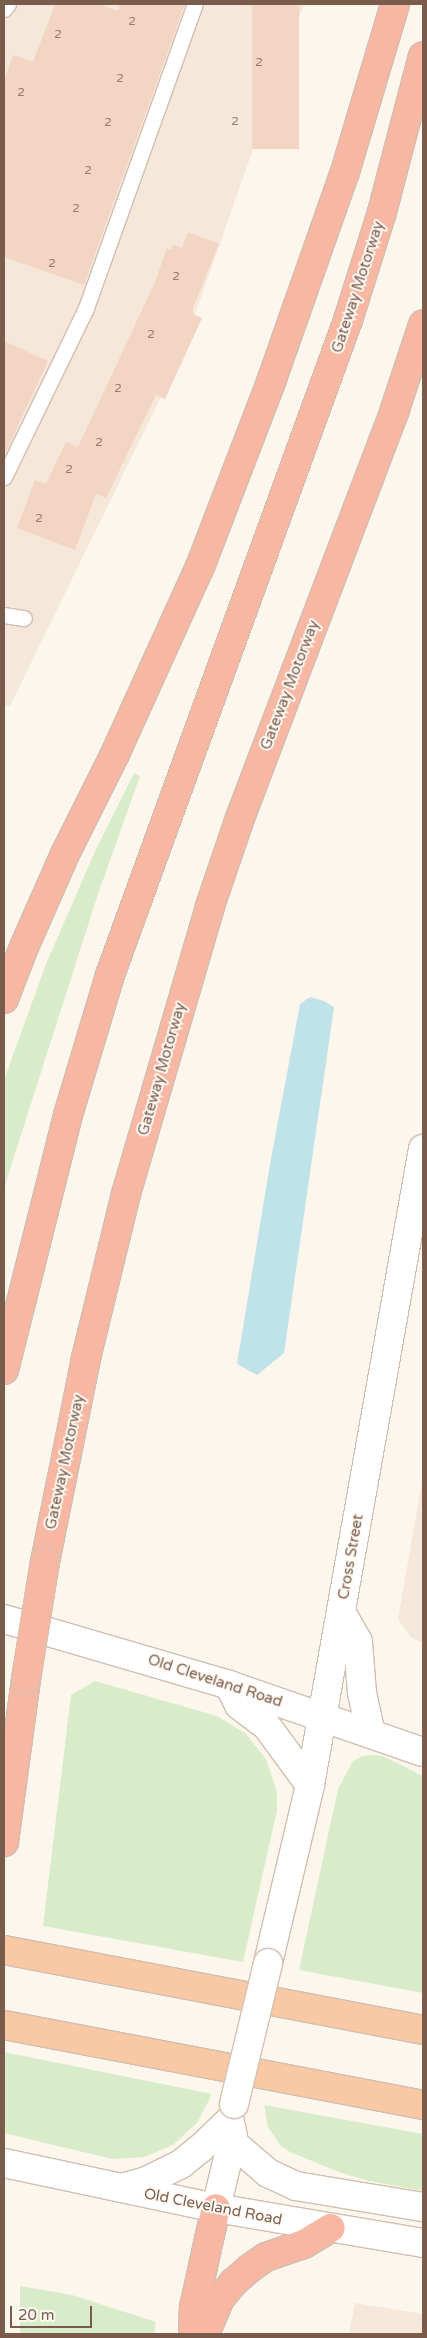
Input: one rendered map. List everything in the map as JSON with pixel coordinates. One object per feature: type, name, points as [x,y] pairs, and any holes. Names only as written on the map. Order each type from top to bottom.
[{"type":"highway","points":[[4,999],[24,946],[65,854],[115,754],[200,567],[272,380],[345,172],[395,4]]},
{"type":"highway","name":"Gateway Motorway","points":[[4,1370],[68,1115],[110,975],[348,320],[382,212],[423,56]]},
{"type":"highway","name":"Gateway Motorway","points":[[4,1842],[44,1562],[81,1383],[112,1251],[158,1080],[208,915],[240,818],[395,409],[423,325]]},
{"type":"highway","points":[[4,1950],[423,2030]]},
{"type":"highway","points":[[4,2025],[423,2105]]},
{"type":"highway","points":[[193,2334],[194,2307],[216,2208]]},
{"type":"highway","points":[[205,2334],[220,2299],[234,2282],[250,2268],[266,2257],[304,2244],[331,2228]]},
{"type":"main road","name":"Cross Street","points":[[216,2208],[232,2122],[310,1786],[423,1149]]},
{"type":"main road","points":[[341,1612],[358,1642],[362,1693],[371,1734]]},
{"type":"main road","name":"Old Cleveland Road","points":[[4,1619],[229,1685],[423,1752]]},
{"type":"main road","points":[[229,1685],[239,1705],[266,1725],[310,1786]]},
{"type":"main road","points":[[119,2189],[144,2182],[181,2164],[232,2122],[268,2173],[296,2186],[423,2207]]},
{"type":"main road","name":"Old Cleveland Road","points":[[4,2163],[119,2189],[216,2208],[423,2244]]},
{"type":"lane","points":[[4,8],[8,4]]},
{"type":"lane","points":[[4,477],[86,308],[194,4]]},
{"type":"lane","points":[[4,615],[24,618]]},
{"type":"shaded area","points":[[4,4],[304,4],[179,360],[10,706],[4,705]]},
{"type":"shaded area","points":[[423,1475],[423,1643],[411,1637],[398,1619]]},
{"type":"shaded area","points":[[355,2303],[423,2314],[423,2334],[349,2334]]},
{"type":"green space","points":[[134,773],[140,776],[97,897],[4,1188],[4,1080],[46,964],[96,849]]},
{"type":"green space","points":[[95,1681],[217,1716],[245,1733],[266,1759],[277,1792],[277,1810],[243,1962],[43,1926],[71,1695]]},
{"type":"green space","points":[[363,1756],[383,1756],[423,1776],[423,1993],[299,1970],[338,1789],[353,1761]]},
{"type":"green space","points":[[4,2052],[212,2094],[197,2123],[173,2145],[144,2157],[112,2159],[4,2133]]},
{"type":"green space","points":[[264,2105],[423,2134],[423,2191],[369,2181],[339,2172],[290,2152],[281,2146],[268,2127]]},
{"type":"green space","points":[[20,2286],[72,2295],[156,2322],[154,2334],[20,2334]]},
{"type":"water","points":[[310,997],[324,1001],[334,1007],[284,1353],[257,1375],[237,1364],[270,1164],[300,1004]]},
{"type":"building","points":[[55,4],[99,4],[118,11],[120,4],[185,4],[84,285],[4,257],[4,81],[13,55],[33,62]]},
{"type":"building","points":[[252,4],[299,4],[299,149],[252,149]]},
{"type":"building","points":[[188,232],[219,244],[193,308],[193,314],[202,318],[165,399],[156,395],[106,498],[96,494],[75,550],[17,528],[35,480],[46,484],[66,442],[78,447],[155,282],[167,248],[171,250],[173,245],[182,248]]},
{"type":"building","points":[[4,341],[48,361],[4,456]]}]
